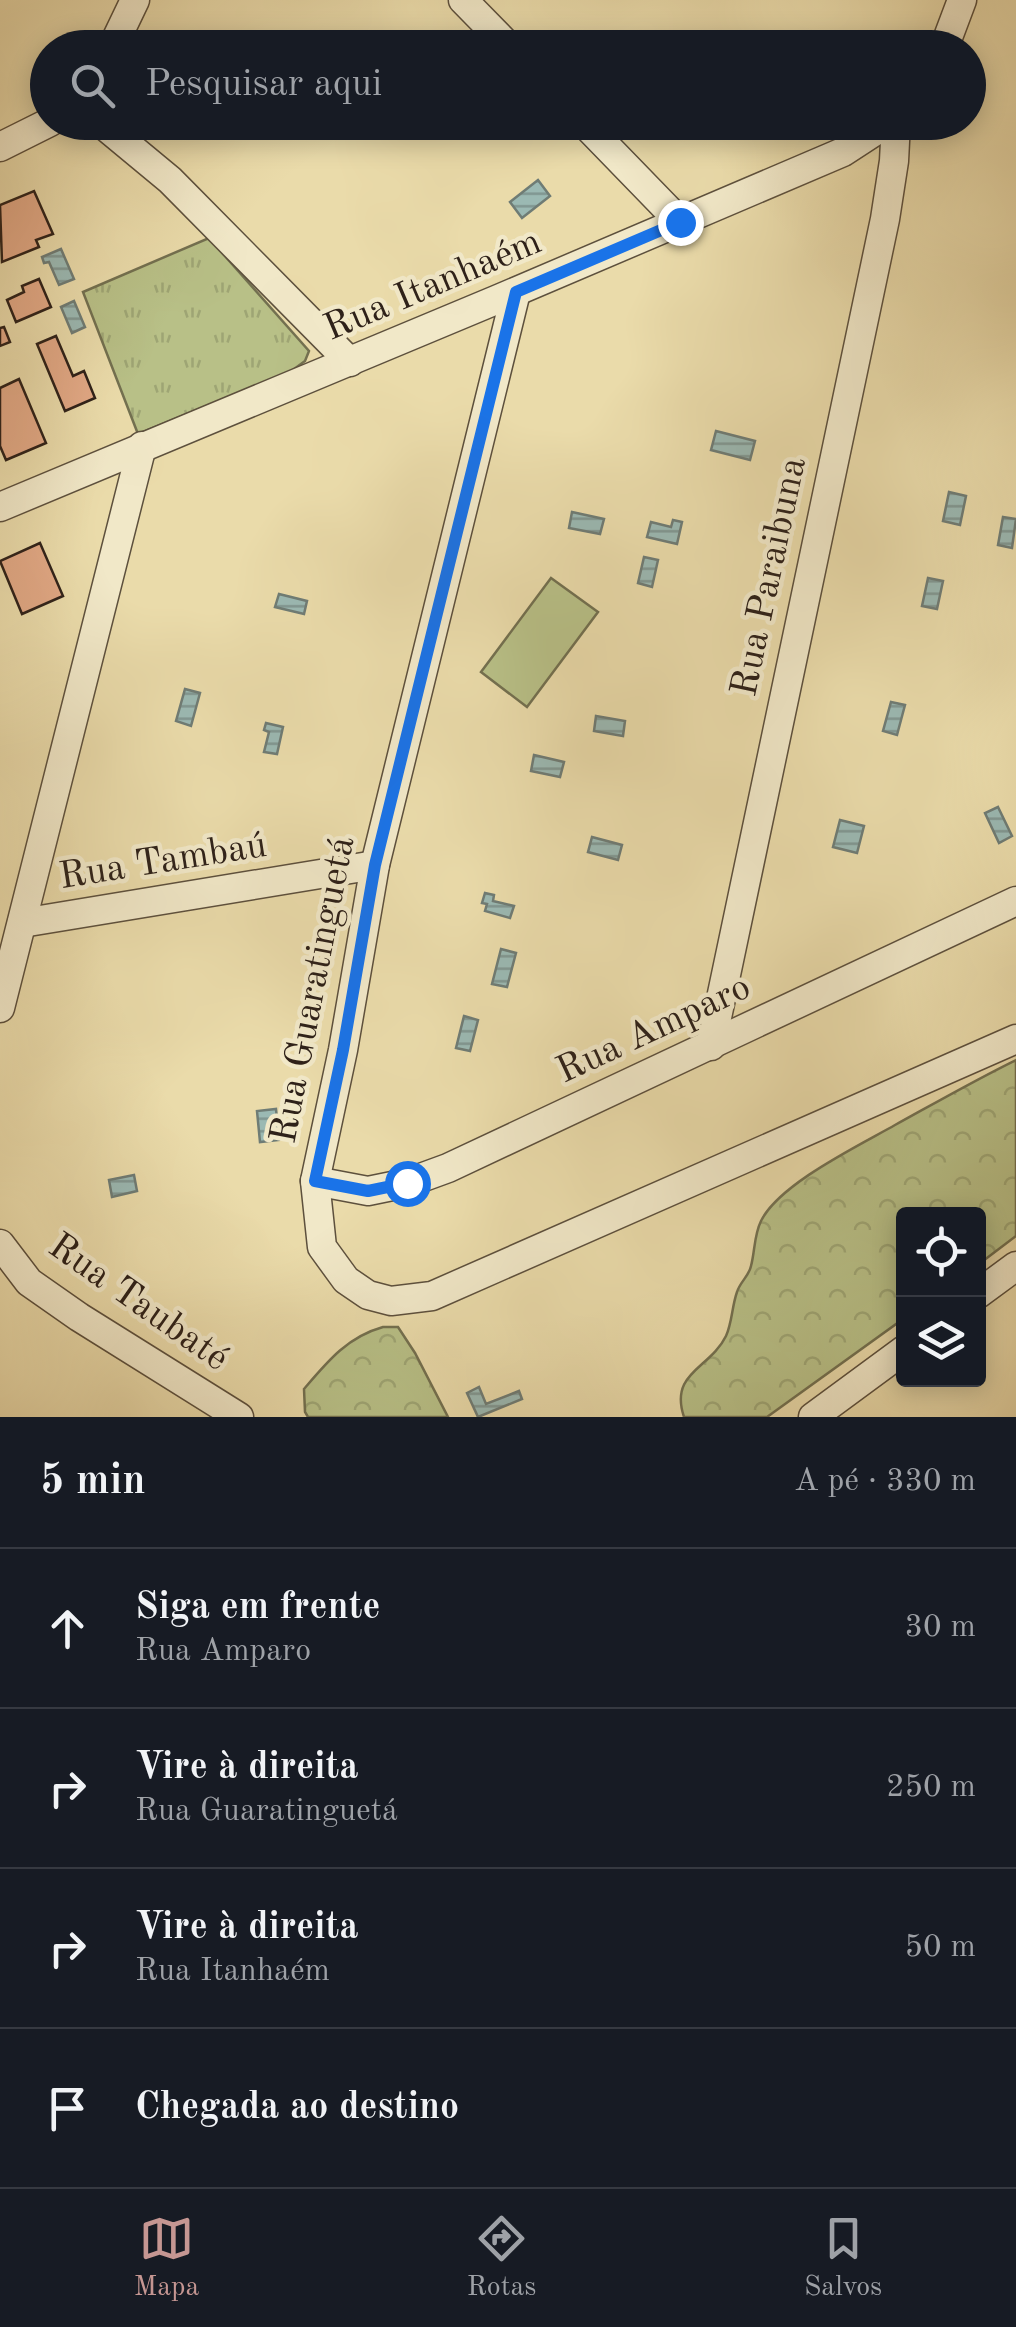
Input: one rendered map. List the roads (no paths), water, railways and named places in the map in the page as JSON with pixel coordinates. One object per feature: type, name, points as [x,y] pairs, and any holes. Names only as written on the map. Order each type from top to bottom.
[{"type":"street","points":[[121,30],[135,0]]},
{"type":"street","points":[[463,0],[492,30]]},
{"type":"street","points":[[950,30],[961,0]]},
{"type":"street","points":[[0,148],[30,132]]},
{"type":"street","points":[[122,140],[170,180],[350,362]]},
{"type":"street","points":[[600,140],[680,222]]},
{"type":"street","name":"Rua Itanhaém","points":[[0,507],[516,292],[844,152],[863,140]]},
{"type":"street","name":"Rua Paraibuna","points":[[710,1046],[885,219],[894,161],[893,140]]},
{"type":"street","name":"Rua Guaratinguetá","points":[[516,292],[375,865],[343,1050],[315,1181],[322,1247],[346,1280],[368,1295],[391,1302],[432,1296],[1016,1038]]},
{"type":"street","points":[[0,1008],[5,970],[22,923],[142,446]]},
{"type":"street","name":"Rua Tambaú","points":[[22,923],[375,865]]},
{"type":"street","name":"Rua Amparo","points":[[315,1181],[368,1191],[407,1183],[448,1168],[1016,901]]},
{"type":"street","name":"Rua Taubaté","points":[[0,1244],[28,1282],[239,1417]]},
{"type":"street","points":[[986,1288],[1016,1266]]},
{"type":"street","points":[[813,1417],[896,1356]]},
{"type":"water","points":[[538,180],[550,196],[522,218],[510,202]]},
{"type":"water","points":[[61,249],[74,279],[59,285],[49,262],[44,263],[42,257]]},
{"type":"water","points":[[74,301],[85,327],[72,333],[61,307]]},
{"type":"water","points":[[716,431],[755,441],[750,460],[711,450]]},
{"type":"water","points":[[949,492],[966,496],[960,525],[943,521]]},
{"type":"water","points":[[572,512],[604,519],[600,534],[569,528]]},
{"type":"water","points":[[1003,517],[1016,519],[1012,548],[998,545]]},
{"type":"water","points":[[673,520],[682,522],[677,544],[647,537],[651,522],[671,527]]},
{"type":"water","points":[[644,557],[658,560],[652,587],[638,583]]},
{"type":"water","points":[[928,578],[943,581],[937,609],[922,606]]},
{"type":"water","points":[[279,594],[307,601],[304,614],[275,607]]},
{"type":"water","points":[[185,689],[200,693],[191,726],[176,721]]},
{"type":"water","points":[[891,702],[905,705],[897,735],[883,731]]},
{"type":"water","points":[[596,716],[625,721],[623,736],[594,731]]},
{"type":"water","points":[[266,723],[283,727],[277,754],[264,752],[269,732],[264,730]]},
{"type":"water","points":[[534,755],[564,762],[560,777],[531,771]]},
{"type":"water","points":[[998,807],[1012,836],[999,843],[985,813]]},
{"type":"water","points":[[840,820],[864,826],[857,853],[833,847]]},
{"type":"water","points":[[592,837],[622,845],[618,860],[588,852]]},
{"type":"water","points":[[485,893],[494,895],[493,901],[514,906],[510,918],[485,911]]},
{"type":"water","points":[[501,949],[516,953],[507,987],[492,984]]},
{"type":"water","points":[[464,1016],[478,1020],[470,1051],[456,1048]]},
{"type":"water","points":[[276,1109],[279,1140],[260,1142],[257,1111]]},
{"type":"water","points":[[134,1175],[137,1191],[112,1197],[109,1180]]},
{"type":"water","points":[[479,1387],[486,1404],[519,1391],[522,1399],[478,1417],[467,1393]]}]
